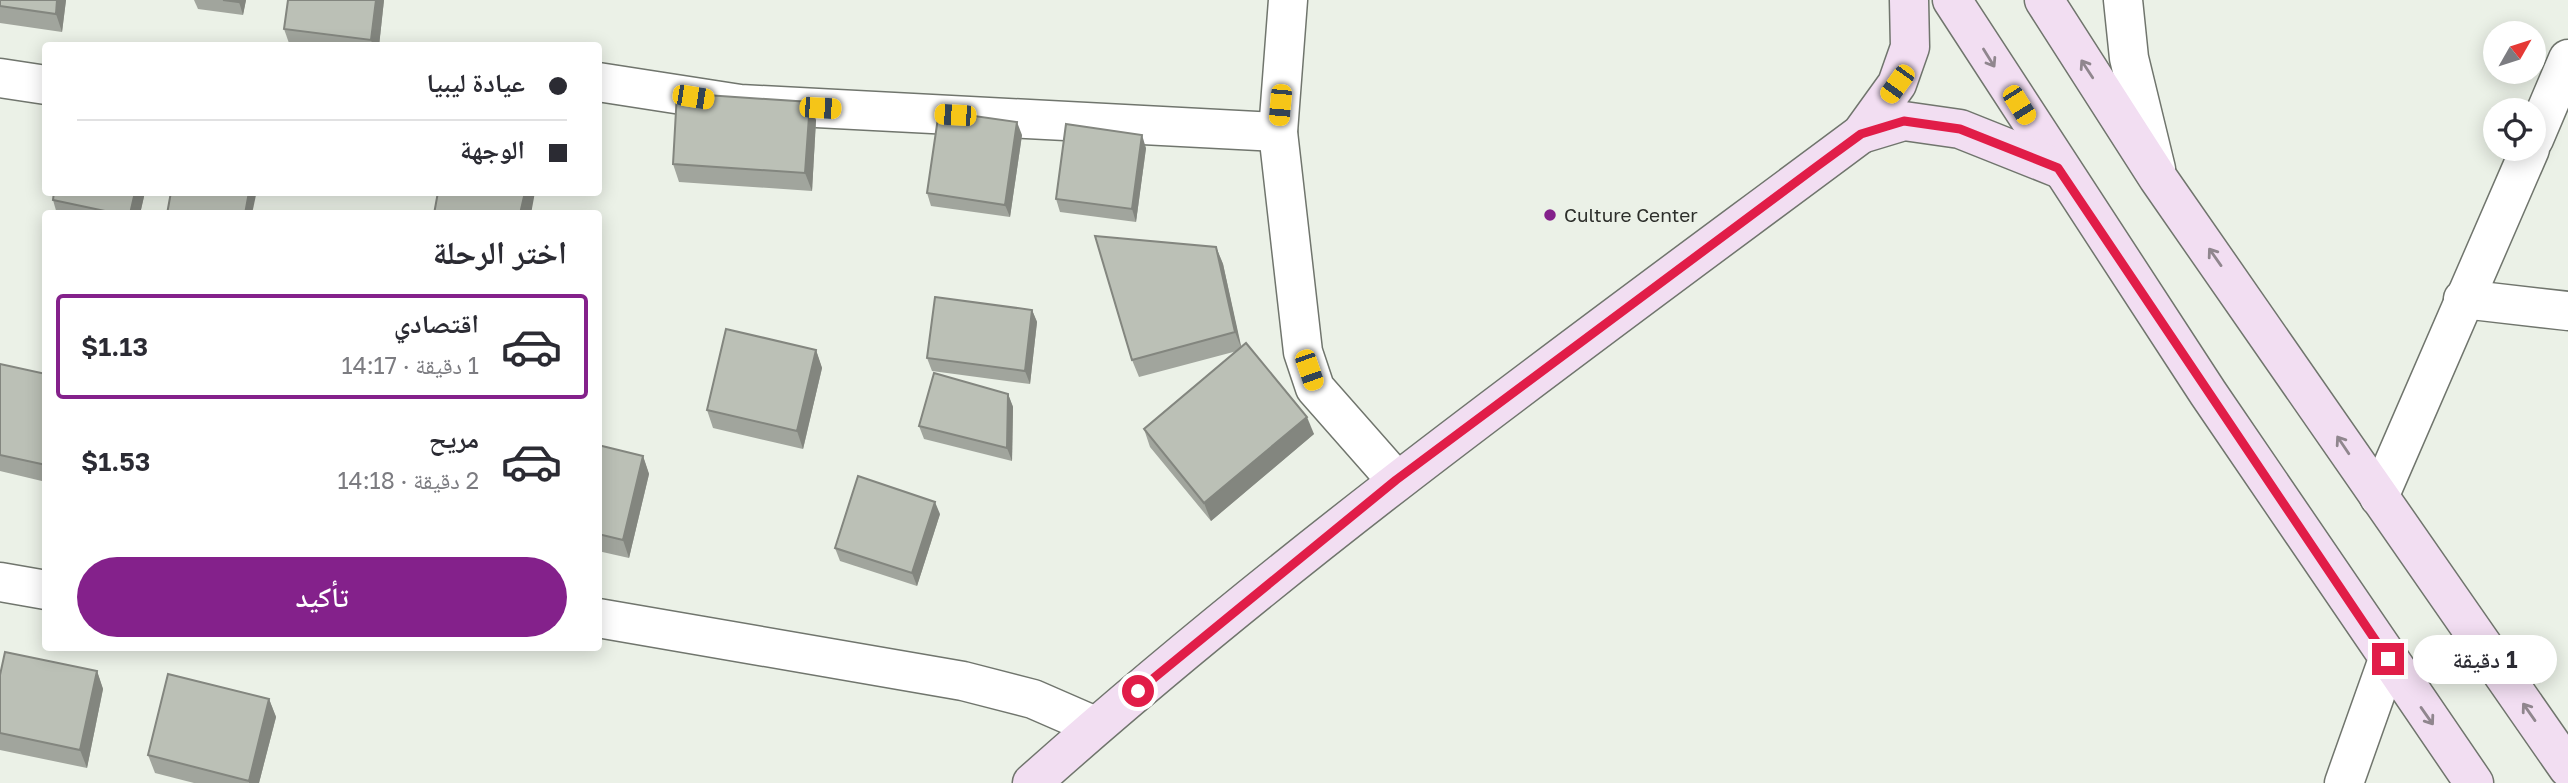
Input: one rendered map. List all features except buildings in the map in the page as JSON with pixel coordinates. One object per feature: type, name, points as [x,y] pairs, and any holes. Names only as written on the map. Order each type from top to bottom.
[{"type":"main road","points":[[1032,783],[1095,726],[1396,480],[1861,134],[1897,84],[1906,60],[1910,47],[1909,0]]},
{"type":"main road","points":[[1952,0],[2058,168],[2474,783]]},
{"type":"main road","points":[[2045,0],[2158,178],[2568,768]]},
{"type":"main road","points":[[1861,134],[1904,121],[1960,129],[2058,168]]},
{"type":"street","points":[[1288,0],[1278,132],[1303,352],[1315,388],[1396,480]]},
{"type":"street","points":[[2123,0],[2129,58],[2158,178]]},
{"type":"street","points":[[2546,111],[2568,59]]},
{"type":"street","points":[[0,78],[42,84]]},
{"type":"street","points":[[602,83],[740,104],[1278,132]]},
{"type":"street","points":[[2379,497],[2525,161]]},
{"type":"street","points":[[2463,299],[2568,312]]},
{"type":"street","points":[[0,582],[42,589]]},
{"type":"street","points":[[602,619],[963,681],[1033,699],[1095,726]]},
{"type":"street","points":[[2344,783],[2388,659]]},
{"type":"place","name":"Culture Center","points":[[1550,215]]},
{"type":"route","points":[[1138,691],[1396,480],[1816,167],[1861,134],[1904,121],[1960,129],[2058,168],[2388,659]]}]
